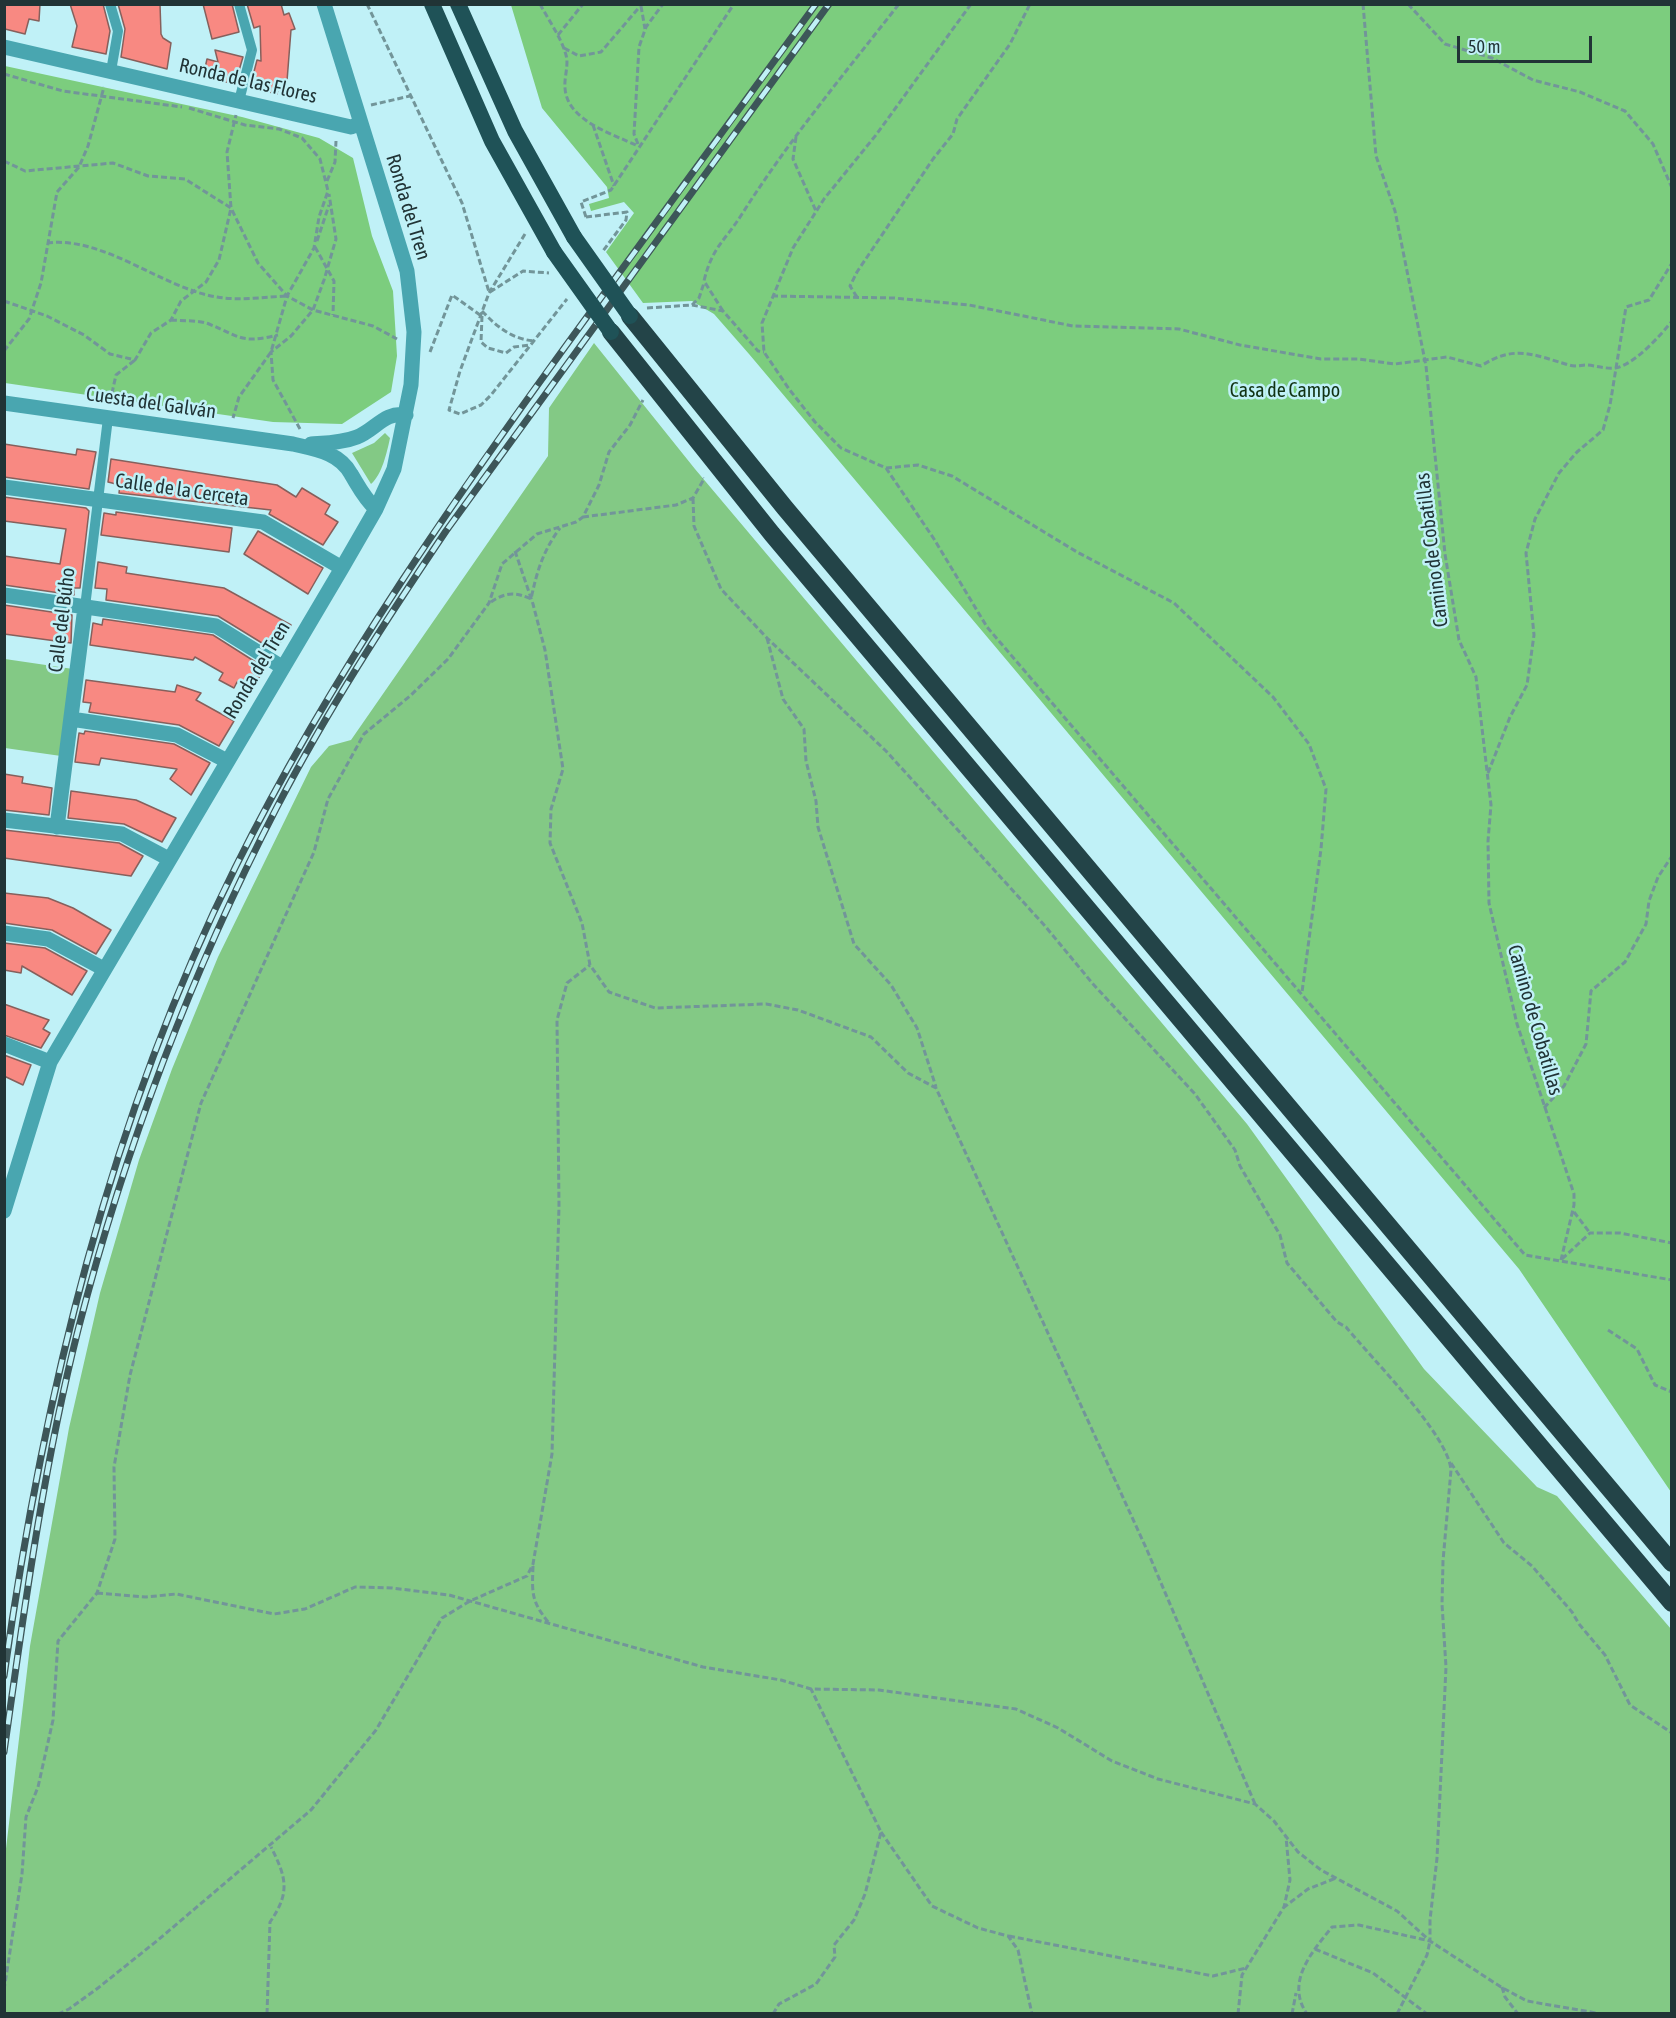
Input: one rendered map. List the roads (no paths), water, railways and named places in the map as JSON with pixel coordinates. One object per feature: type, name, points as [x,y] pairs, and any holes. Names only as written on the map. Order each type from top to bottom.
[{"type":"highway","points":[[432,4],[492,141],[554,252],[611,332],[772,534],[1671,1603]]},
{"type":"highway","points":[[458,4],[515,130],[574,237],[785,508],[1671,1563]]},
{"type":"street","points":[[110,4],[118,31],[111,71]]},
{"type":"street","points":[[239,4],[252,50],[239,101]]},
{"type":"street","name":"Ronda de las Flores","points":[[4,47],[351,127],[359,124],[324,4]]},
{"type":"street","name":"Ronda del Tren","points":[[4,1211],[11,1158],[50,1062],[376,509],[394,469],[406,415],[414,348],[407,271],[359,124]]},
{"type":"street","name":"Cuesta del Galván","points":[[4,403],[292,444],[323,451],[343,463],[361,493],[376,509]]},
{"type":"street","name":"Cuesta del Galván","points":[[292,444],[346,441],[367,432],[389,416],[397,413],[406,415]]},
{"type":"street","name":"Calle del Búho","points":[[57,827],[108,418]]},
{"type":"street","name":"Calle de la Cerceta","points":[[4,487],[263,522],[342,567]]},
{"type":"street","points":[[4,595],[216,626],[282,667]]},
{"type":"street","points":[[71,719],[177,735],[227,761]]},
{"type":"street","points":[[4,820],[122,834],[170,859]]},
{"type":"street","points":[[4,933],[48,939],[104,969]]},
{"type":"street","points":[[4,1044],[50,1062]]},
{"type":"railway","points":[[4,1676],[39,1468],[61,1364],[87,1262],[117,1161],[151,1062],[190,964],[235,868],[314,722],[401,582],[543,377],[816,4]]},
{"type":"railway","points":[[4,1752],[44,1487],[78,1330],[139,1128],[163,1062],[216,933],[296,771],[379,632],[446,531],[829,4]]},
{"type":"park label","name":"Casa de Campo","points":[[1285,391]]}]
